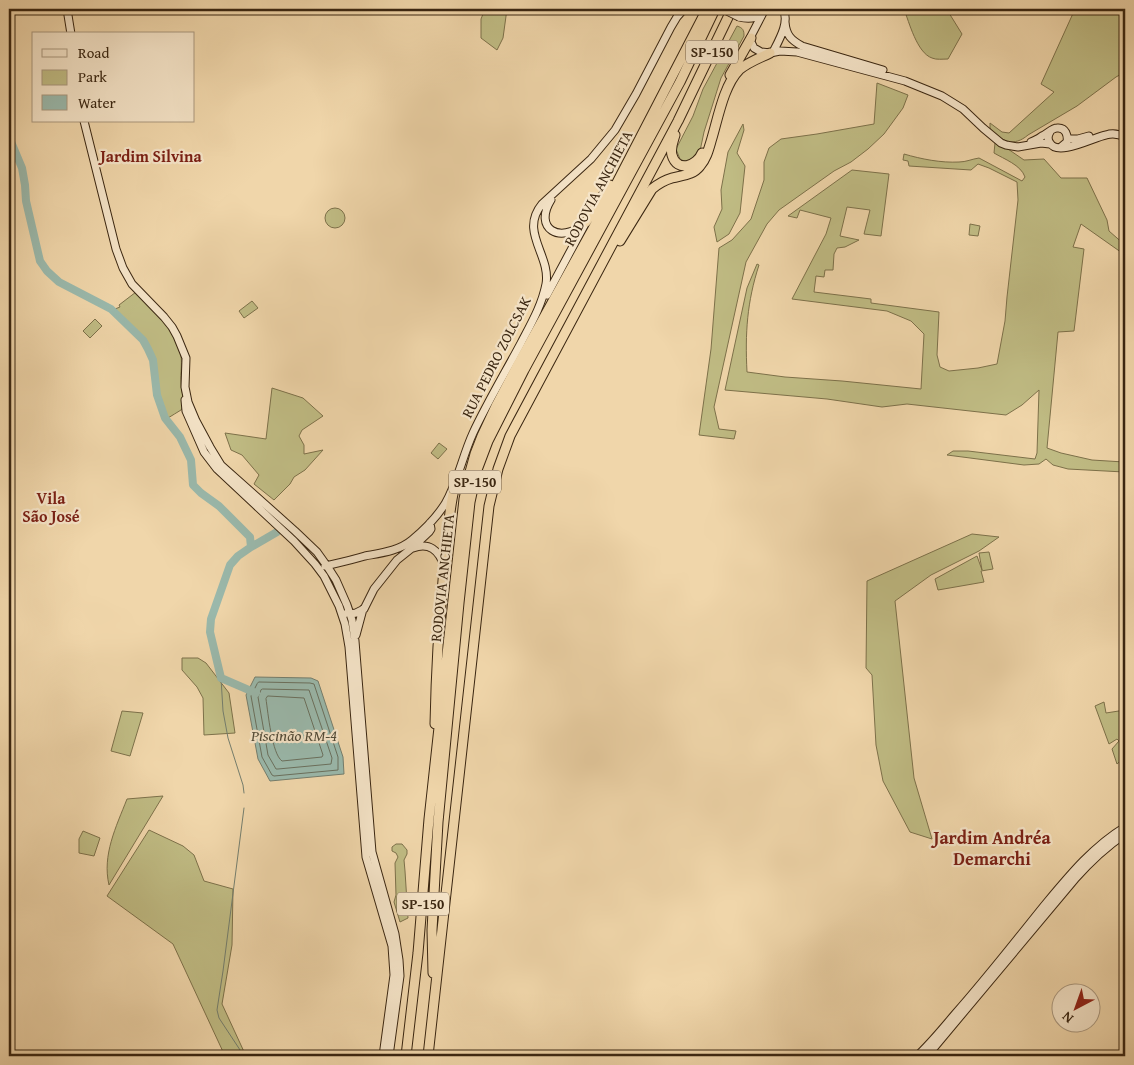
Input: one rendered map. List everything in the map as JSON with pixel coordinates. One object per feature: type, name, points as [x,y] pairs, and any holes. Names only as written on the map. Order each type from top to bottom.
[{"type":"highway","name":"RODOVIA ANCHIETA","points":[[406,1056],[426,869],[423,848],[425,832],[430,818],[464,499],[475,454],[517,366],[595,225],[707,9]]},
{"type":"highway","name":"RODOVIA ANCHIETA","points":[[433,1011],[432,930],[438,822],[468,520],[477,470],[488,441],[524,370],[675,91],[715,9]]},
{"type":"highway","name":"RODOVIA ANCHIETA","points":[[428,1056],[490,498],[498,469],[510,436],[691,96],[732,9]]},
{"type":"highway","points":[[691,96],[672,145],[672,156],[675,161],[686,166],[698,161],[701,156],[728,81],[752,39]]},
{"type":"highway","points":[[586,293],[652,189],[666,180],[694,173],[704,162],[724,98],[732,79],[744,66],[771,53]]},
{"type":"highway","points":[[586,222],[656,108]]},
{"type":"highway","points":[[432,793],[438,642],[451,500],[455,485]]},
{"type":"main road","points":[[67,9],[72,32]]},
{"type":"main road","name":"RUA PEDRO ZOLCSAK","points":[[318,568],[391,550],[407,544],[430,523],[444,504],[455,485],[473,432],[534,320],[545,289],[547,280],[545,266],[534,234],[536,212],[542,204],[591,159],[620,124],[671,27],[684,9]]},
{"type":"main road","points":[[722,9],[740,17],[752,18],[763,12]]},
{"type":"main road","points":[[783,9],[787,34],[795,43],[925,84],[965,104],[977,115],[986,129]]},
{"type":"main road","points":[[752,39],[763,12]]},
{"type":"main road","points":[[740,17],[748,25],[754,48],[759,51],[802,53],[918,86],[963,108],[1001,143],[1018,148],[1041,143],[1050,144],[1058,148],[1073,146],[1106,135],[1115,134],[1125,137]]},
{"type":"main road","points":[[771,53],[785,22]]},
{"type":"main road","points":[[84,122],[116,249],[123,268],[132,284],[166,320],[177,336],[186,358],[185,387],[188,402],[196,421],[221,465],[295,530],[317,552],[342,593],[351,614],[355,641],[372,852],[395,934],[399,960],[400,976],[389,1056]]},
{"type":"main road","points":[[1018,148],[1057,128],[1067,133],[1068,139],[1064,145],[1058,148]]},
{"type":"main road","points":[[1068,139],[1078,139],[1113,129],[1125,132]]},
{"type":"main road","points":[[1050,132],[1048,138],[1050,144]]},
{"type":"main road","points":[[554,194],[544,213],[545,220],[550,229],[557,233],[566,233],[586,222]]},
{"type":"main road","points":[[534,320],[586,222]]},
{"type":"main road","points":[[185,377],[183,386],[186,411],[204,452],[218,469],[294,541],[318,568],[332,590],[341,610],[348,642],[366,857],[392,946],[394,961],[394,975],[383,1056]]},
{"type":"main road","points":[[186,411],[196,421]]},
{"type":"main road","points":[[355,641],[358,624],[374,589],[397,560],[429,532],[431,529],[430,523]]},
{"type":"main road","points":[[412,548],[430,547],[440,556],[444,567]]},
{"type":"main road","points":[[391,550],[396,554],[397,560]]},
{"type":"main road","points":[[341,610],[356,614],[364,608]]},
{"type":"main road","points":[[917,1056],[969,998],[1067,878],[1093,852],[1125,827]]},
{"type":"main road","points":[[928,1056],[1075,879],[1093,859],[1125,834]]},
{"type":"green space","points":[[485,9],[507,9],[503,38],[497,50],[481,38],[481,19]]},
{"type":"green space","points":[[904,9],[949,9],[949,13],[962,34],[948,59],[934,59],[922,50],[914,36]]},
{"type":"green space","points":[[1075,9],[1125,9],[1125,72],[1077,106],[1023,139],[1013,142],[1004,140],[990,129],[990,123],[1002,132],[1009,133],[1054,92],[1041,84]]},
{"type":"green space","points":[[737,26],[743,30],[744,36],[721,78],[700,151],[691,162],[684,161],[680,159],[676,149],[693,116],[703,89]]},
{"type":"green space","points":[[877,83],[908,95],[903,108],[884,134],[851,162],[834,171],[779,210],[767,224],[746,262],[714,407],[719,429],[736,431],[734,439],[699,435],[711,349],[719,248],[732,240],[751,219],[764,180],[764,162],[769,148],[781,139],[874,124]]},
{"type":"green space","points":[[743,124],[744,130],[737,153],[745,166],[740,213],[729,234],[717,242],[714,227],[722,209],[721,190],[728,152]]},
{"type":"green space","points":[[995,143],[1024,160],[1044,159],[1061,178],[1087,178],[1107,220],[1109,231],[1125,245],[1125,255],[1081,224],[1073,247],[1084,249],[1074,331],[1058,332],[1047,448],[1092,460],[1124,462],[1124,472],[1068,469],[1053,465],[1046,459],[1039,464],[1024,465],[947,455],[953,451],[968,451],[1035,459],[1037,453],[1039,390],[1022,405],[1006,415],[907,404],[882,407],[827,399],[725,390],[747,288],[757,264],[759,265],[748,318],[746,344],[747,372],[921,389],[924,334],[911,321],[887,311],[792,299],[826,234],[831,218],[800,210],[797,218],[788,216],[852,170],[889,174],[881,236],[864,234],[870,210],[847,207],[840,236],[859,240],[845,247],[837,248],[834,254],[833,270],[825,270],[824,277],[816,276],[814,292],[871,299],[871,303],[939,312],[937,355],[940,367],[949,371],[997,364],[1005,321],[1018,200],[1017,182],[978,164],[971,170],[909,166],[908,161],[903,160],[904,154],[945,162],[962,162],[979,158],[1022,181],[1025,177],[1020,169],[994,153]]},
{"type":"green space","points":[[335,208],[342,211],[345,218],[342,225],[335,228],[328,225],[325,218],[328,211]]},
{"type":"green space","points":[[970,224],[980,226],[978,236],[969,235]]},
{"type":"green space","points":[[136,292],[156,311],[173,333],[180,350],[184,405],[181,410],[168,418],[159,396],[154,359],[137,332],[115,309],[120,307],[119,305]]},
{"type":"green space","points":[[252,301],[258,308],[244,318],[239,311]]},
{"type":"green space","points":[[95,319],[102,326],[90,338],[83,331]]},
{"type":"green space","points":[[272,388],[303,398],[323,416],[302,430],[299,436],[304,445],[304,454],[323,450],[305,470],[294,477],[290,484],[274,500],[254,484],[259,475],[242,455],[231,450],[225,433],[266,439]]},
{"type":"green space","points":[[439,443],[447,449],[438,459],[431,453]]},
{"type":"green space","points":[[972,534],[999,537],[979,551],[931,575],[895,601],[914,778],[932,839],[910,832],[883,781],[876,745],[872,675],[866,668],[867,581]]},
{"type":"green space","points":[[989,552],[993,569],[981,571],[984,582],[938,590],[935,579],[977,556],[982,570],[979,553]]},
{"type":"green space","points":[[182,658],[198,658],[206,663],[229,693],[235,733],[204,735],[203,698],[197,687],[182,670]]},
{"type":"green space","points":[[1104,702],[1106,713],[1125,710],[1125,757],[1117,764],[1112,749],[1119,741],[1117,739],[1109,744],[1095,706]]},
{"type":"green space","points":[[122,711],[143,713],[130,756],[111,751]]},
{"type":"green space","points":[[163,796],[109,885],[107,863],[111,841],[127,799]]},
{"type":"green space","points":[[149,830],[183,846],[194,855],[204,881],[233,889],[232,945],[222,1004],[246,1056],[225,1056],[173,944],[107,896]]},
{"type":"green space","points":[[83,831],[100,838],[94,856],[79,853],[79,839]]},
{"type":"green space","points":[[396,844],[402,844],[407,850],[404,860],[408,918],[400,922],[394,902],[396,895],[395,863],[398,857],[392,851],[392,847]]},
{"type":"water","name":"Piscinão RM-4","points":[[255,677],[311,678],[318,681],[343,757],[344,774],[270,781],[258,759],[246,695]]},
{"type":"waterway","points":[[9,137],[22,168],[26,201],[40,261],[47,271],[59,282],[111,309],[143,340],[153,360],[157,395],[165,418],[180,437],[191,460],[193,485],[219,506],[250,537],[251,547],[238,556],[230,565],[211,619],[210,632],[221,678],[256,693]]},
{"type":"waterway","points":[[251,547],[277,532]]},
{"type":"waterway","points":[[221,678],[223,711],[228,738],[244,793]]},
{"type":"waterway","points":[[244,808],[217,1010],[219,1018],[244,1056]]},
{"type":"district","name":"Jardim Silvina","points":[[151,156]]},
{"type":"district","name":"Vila São José","points":[[51,507]]},
{"type":"district","name":"Jardim Andréa Demarchi","points":[[992,848]]}]
